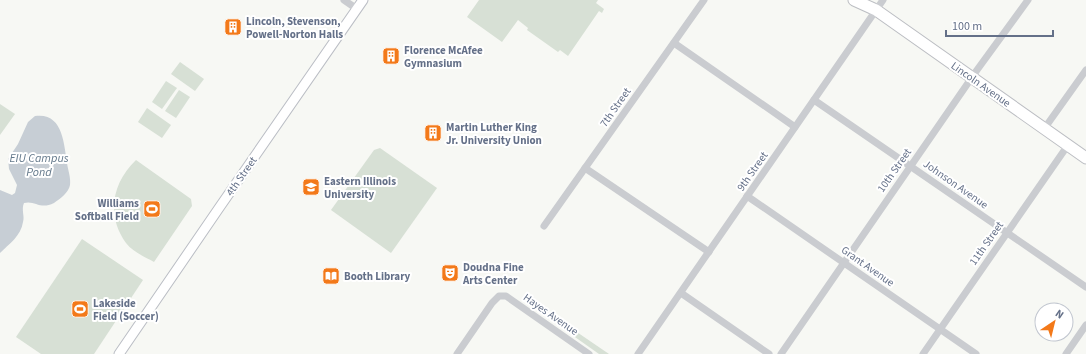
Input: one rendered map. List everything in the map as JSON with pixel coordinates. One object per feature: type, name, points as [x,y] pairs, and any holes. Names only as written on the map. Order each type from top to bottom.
[{"type":"main road","name":"Lincoln Avenue","points":[[854,0],[876,10],[1086,158]]},
{"type":"main road","name":"Lincoln Avenue","points":[[869,0],[876,10]]},
{"type":"street","points":[[344,0],[357,9]]},
{"type":"street","name":"4th Street","points":[[119,354],[363,0]]},
{"type":"street","name":"7th Street","points":[[544,226],[704,0]]},
{"type":"street","name":"9th Street","points":[[638,354],[884,0]]},
{"type":"street","name":"10th Street","points":[[781,354],[972,78],[1028,0]]},
{"type":"street","points":[[674,43],[795,127]]},
{"type":"street","points":[[1044,129],[1086,70]]},
{"type":"street","name":"Johnson Avenue","points":[[814,100],[1086,287]]},
{"type":"street","name":"11th Street","points":[[923,354],[1068,145]]},
{"type":"street","points":[[585,168],[709,252]]},
{"type":"street","name":"Grant Avenue","points":[[747,196],[976,354]]},
{"type":"street","points":[[681,293],[769,354]]},
{"type":"street","name":"Hayes Avenue","points":[[458,354],[492,303],[499,296],[506,296],[510,298],[589,354]]},
{"type":"street","points":[[1066,354],[1086,325]]},
{"type":"shaded area","points":[[479,0],[598,0],[596,3],[604,9],[602,13],[599,11],[568,56],[560,50],[558,52],[527,30],[528,28],[518,20],[502,42],[467,17]]},
{"type":"shaded area","points":[[180,62],[204,79],[195,91],[171,74]]},
{"type":"shaded area","points":[[166,81],[177,88],[162,109],[152,102]]},
{"type":"shaded area","points":[[179,90],[190,97],[176,118],[165,111]]},
{"type":"shaded area","points":[[0,104],[15,114],[0,135]]},
{"type":"shaded area","points":[[147,108],[171,125],[162,138],[138,122]]},
{"type":"shaded area","points":[[380,148],[437,188],[391,253],[331,210],[374,150]]},
{"type":"shaded area","name":"Williams Softball Field","points":[[136,160],[191,199],[192,206],[154,262],[139,254],[126,243],[116,221],[114,210],[114,200],[117,189],[128,169]]},
{"type":"shaded area","name":"Lakeside Field (Soccer)","points":[[82,239],[143,280],[94,354],[41,354],[16,337]]},
{"type":"shaded area","points":[[568,326],[609,354],[599,354],[565,330]]},
{"type":"water","name":"EIU Campus Pond","points":[[35,116],[44,116],[57,124],[65,147],[70,185],[66,193],[54,203],[49,205],[45,206],[28,202],[24,203],[22,227],[14,239],[0,253],[0,190],[12,195],[15,193],[17,185],[9,169],[8,159],[18,144],[28,122]]},
{"type":"place","name":"Lincoln, Stevenson, Powell-Norton Halls","points":[[233,27]]},
{"type":"place","name":"Florence McAfee Gymnasium","points":[[391,56]]},
{"type":"place","name":"Martin Luther King Jr. University Union","points":[[433,133]]},
{"type":"place","name":"Eastern Illinois University","points":[[311,187]]},
{"type":"place","name":"Williams Softball Field","points":[[152,209]]},
{"type":"place","name":"Doudna Fine Arts Center","points":[[450,273]]},
{"type":"place","name":"Booth Library","points":[[331,276]]},
{"type":"place","name":"Lakeside Field (Soccer)","points":[[80,309]]}]
